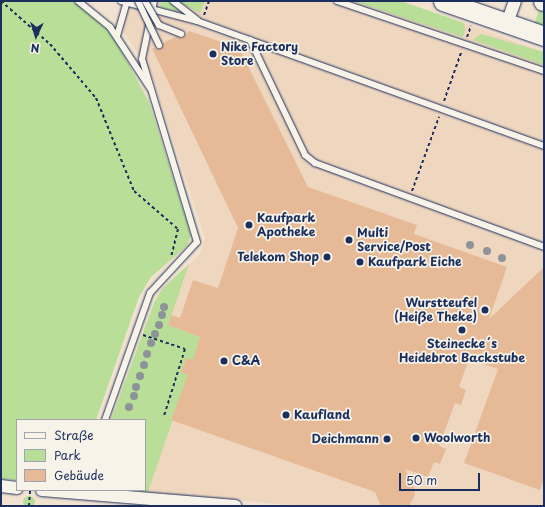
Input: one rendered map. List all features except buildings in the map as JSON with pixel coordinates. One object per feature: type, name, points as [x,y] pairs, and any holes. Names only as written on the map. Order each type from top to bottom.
[{"type":"main road","points":[[443,1],[511,12],[544,36]]},
{"type":"street","points":[[1,486],[16,488]]},
{"type":"street","points":[[63,491],[106,493],[235,506]]},
{"type":"lane","points":[[78,1],[90,8],[117,36],[152,91]]},
{"type":"lane","points":[[138,1],[159,45]]},
{"type":"lane","points":[[145,1],[159,25],[181,34]]},
{"type":"lane","points":[[104,419],[150,293],[171,269],[194,249],[198,235],[142,59],[153,12],[154,1]]},
{"type":"lane","points":[[173,1],[199,22]]},
{"type":"lane","points":[[337,1],[544,71]]},
{"type":"lane","points":[[117,36],[125,2],[153,12],[199,22],[544,146]]},
{"type":"lane","points":[[149,28],[164,14]]},
{"type":"lane","points":[[250,40],[305,155],[315,163],[544,247]]},
{"type":"path","points":[[1,1],[50,44],[96,98],[134,191],[178,229],[171,252],[171,269]]},
{"type":"path","points":[[199,22],[209,1]]},
{"type":"path","points":[[136,332],[185,349],[164,416]]},
{"type":"path","points":[[29,506],[30,491]]},
{"type":"shaded area","points":[[124,1],[401,1],[544,52],[544,506],[300,506],[134,491],[146,491],[146,419],[111,419],[154,303],[162,289],[200,254],[205,238],[151,74],[117,21]]},
{"type":"green space","points":[[1,1],[72,1],[87,10],[114,37],[149,102],[191,235],[187,246],[151,277],[139,297],[96,419],[16,419],[16,480],[1,479]]},
{"type":"green space","points":[[161,1],[170,1],[181,12],[160,8]]},
{"type":"green space","points":[[178,1],[205,1],[200,13]]},
{"type":"green space","points":[[353,1],[401,1],[464,23],[465,29],[463,37]]},
{"type":"green space","points":[[539,10],[544,12],[544,30],[534,26]]},
{"type":"green space","points":[[481,34],[544,52],[544,65],[473,40]]},
{"type":"green space","points":[[189,264],[168,325],[200,337],[193,361],[186,358],[181,372],[188,375],[148,492],[136,491],[146,491],[146,419],[111,419],[154,303],[162,289]]},
{"type":"green space","points":[[27,496],[31,496],[35,502],[31,508],[27,508],[23,504],[23,500]]},
{"type":"place","name":"Nike Factory Store","points":[[213,54]]},
{"type":"place","name":"Kaufpark Apotheke","points":[[249,225]]},
{"type":"place","name":"Multi Service/Post","points":[[349,240]]},
{"type":"place","name":"Telekom Shop","points":[[327,257]]},
{"type":"place","name":"Kaufpark Eiche","points":[[360,262]]},
{"type":"place","name":"Wurstteufel (Heiße Theke)","points":[[485,310]]},
{"type":"place","name":"Steinecke´s Heidebrot Backstube","points":[[462,330]]},
{"type":"place","name":"C&A","points":[[224,361]]},
{"type":"place","name":"Kaufland","points":[[286,415]]},
{"type":"place","name":"Woolworth","points":[[416,438]]},
{"type":"place","name":"Deichmann","points":[[387,439]]}]
